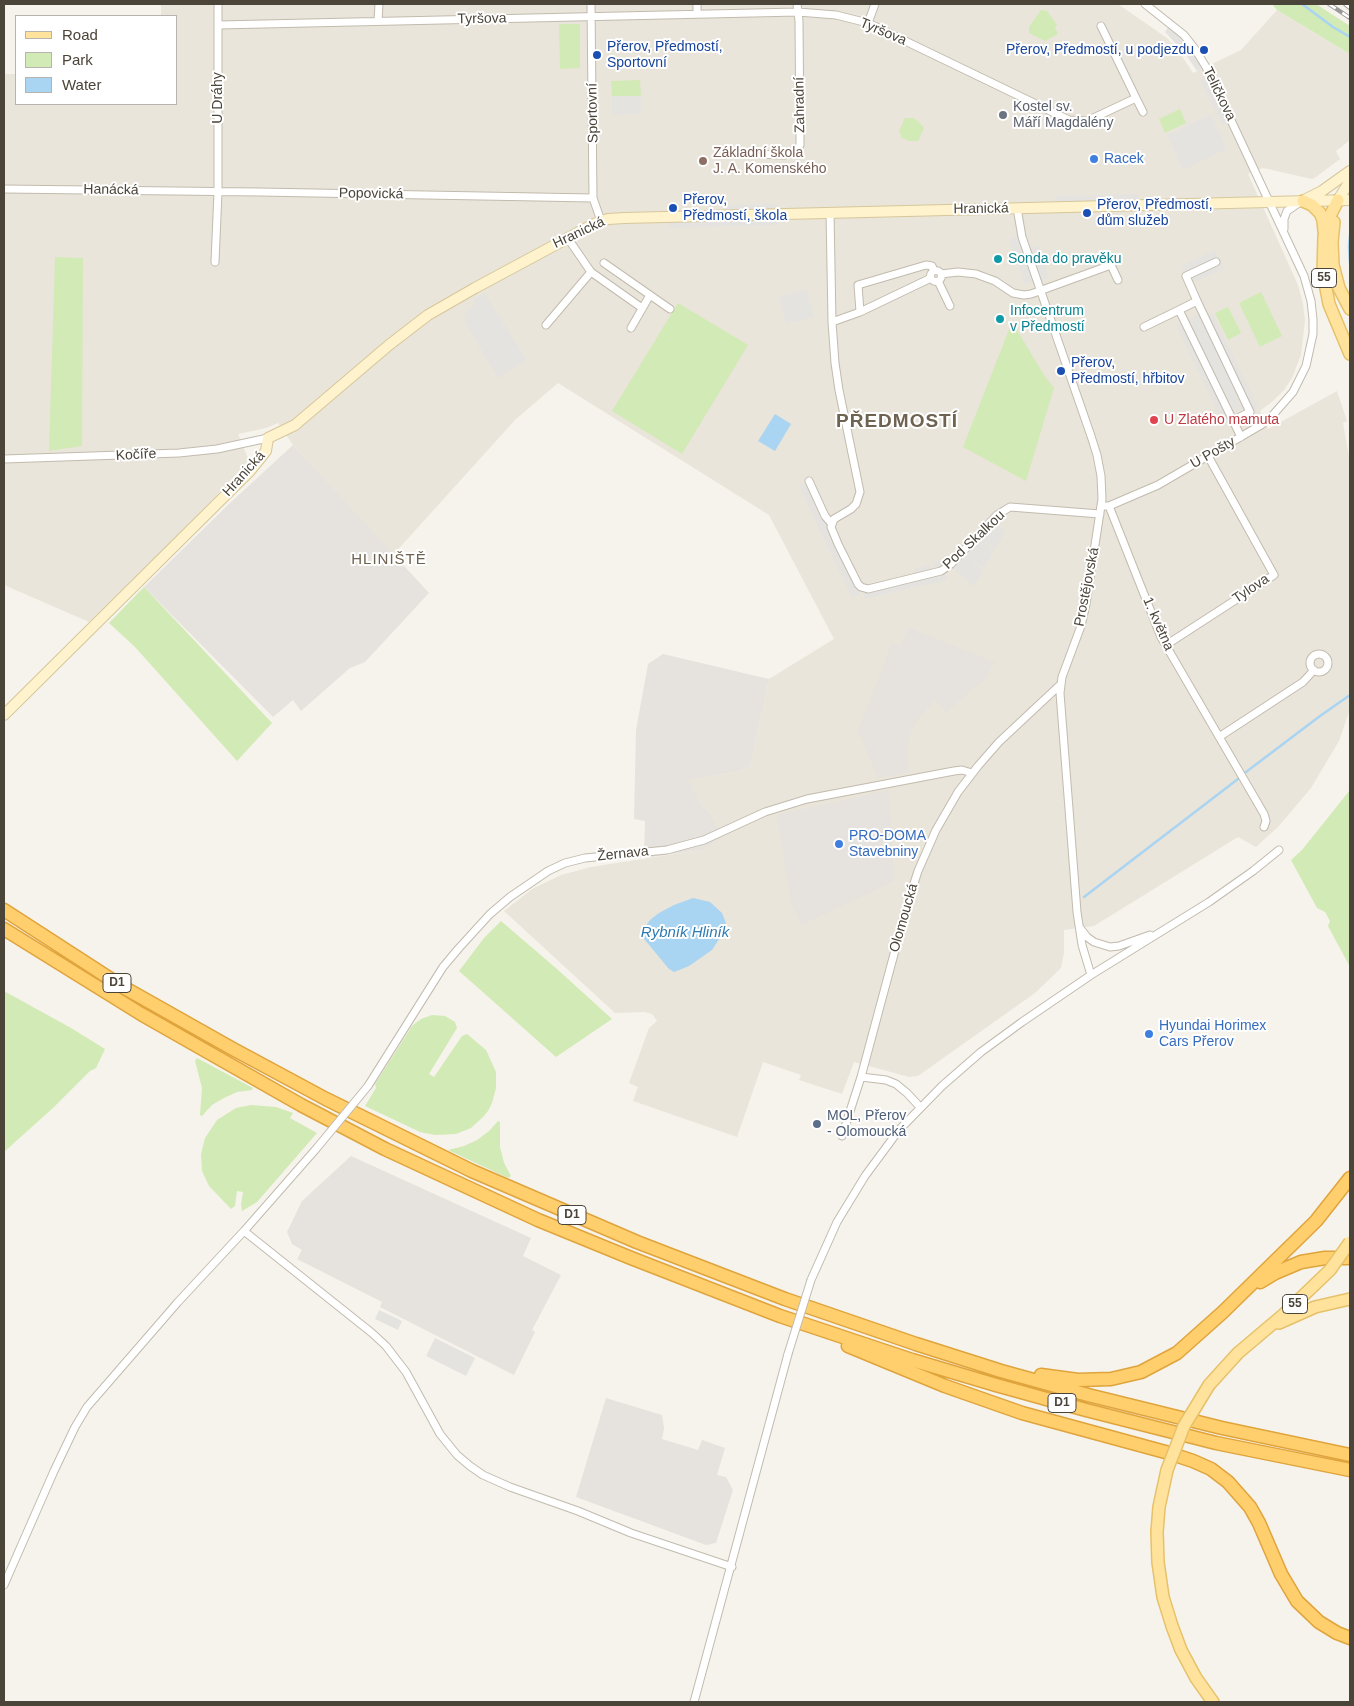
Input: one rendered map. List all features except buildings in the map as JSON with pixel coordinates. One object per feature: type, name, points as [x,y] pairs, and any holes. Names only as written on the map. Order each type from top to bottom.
[{"type":"highway","name":"D1","points":[[4,910],[124,987],[233,1050],[364,1119],[472,1171],[637,1242],[734,1281],[916,1344],[1001,1371],[1088,1395],[1222,1428],[1350,1455]]},
{"type":"highway","name":"D1","points":[[4,929],[141,1014],[301,1105],[385,1149],[538,1220],[708,1289],[780,1316],[912,1360],[1086,1410],[1216,1442],[1350,1470]]},
{"type":"highway","points":[[1223,1312],[1316,1221],[1350,1178]]},
{"type":"highway","points":[[1001,1371],[1089,1380],[1111,1379],[1131,1375],[1154,1366],[1177,1353],[1257,1284],[1288,1267],[1313,1259],[1350,1258]]},
{"type":"highway","points":[[780,1316],[879,1360],[984,1400],[1022,1413],[1169,1453],[1211,1469],[1233,1486],[1250,1506],[1281,1574],[1297,1601],[1319,1622],[1332,1631],[1350,1638]]},
{"type":"main road","points":[[1302,201],[1322,191],[1350,171]]},
{"type":"main road","points":[[1350,181],[1338,200],[1332,242],[1333,265],[1340,288],[1350,309]]},
{"type":"main road","name":"55","points":[[1338,200],[1330,216],[1324,236],[1323,263],[1326,293],[1350,354]]},
{"type":"main road","name":"Hranická","points":[[4,715],[250,470],[266,450],[268,438],[295,425],[389,344],[428,315],[567,237],[601,221],[624,218],[830,212],[1350,200]]},
{"type":"main road","points":[[1302,201],[1312,205],[1320,213],[1324,224],[1324,236]]},
{"type":"main road","name":"55","points":[[1213,1702],[1196,1678],[1181,1650],[1163,1597],[1158,1562],[1157,1532],[1167,1470],[1184,1426],[1209,1385],[1238,1353],[1330,1270],[1350,1242]]},
{"type":"main road","name":"55","points":[[1259,1336],[1307,1310],[1350,1299]]},
{"type":"street","name":"U Dráhy","points":[[218,4],[218,192]]},
{"type":"street","points":[[378,21],[379,4]]},
{"type":"street","name":"Sportovní","points":[[591,4],[594,198],[601,221]]},
{"type":"street","points":[[697,4],[698,14]]},
{"type":"street","points":[[797,4],[798,12]]},
{"type":"street","points":[[868,23],[875,4]]},
{"type":"street","name":"Teličkova","points":[[1145,4],[1178,30],[1199,56],[1269,201]]},
{"type":"street","name":"Tyršova","points":[[219,25],[798,12],[836,15],[868,23],[1069,120],[1087,121],[1136,98]]},
{"type":"street","name":"Zahradní","points":[[752,154],[784,155],[795,153],[800,145],[798,12]]},
{"type":"street","points":[[1101,26],[1143,112]]},
{"type":"street","name":"Hanácká","points":[[4,189],[218,192]]},
{"type":"street","points":[[215,262],[218,192]]},
{"type":"street","name":"Popovická","points":[[218,192],[594,198]]},
{"type":"street","name":"U Pošty","points":[[1103,509],[1158,484],[1261,425],[1272,416],[1293,392],[1306,366],[1310,351],[1313,318],[1304,276],[1269,201]]},
{"type":"street","points":[[1286,239],[1283,225],[1285,214],[1290,208],[1302,201]]},
{"type":"street","name":"Prostějovská","points":[[1017,208],[1022,237],[1097,455],[1102,486],[1103,509],[1083,618],[1064,669],[1061,684],[1062,723],[1078,926],[1091,975]]},
{"type":"street","points":[[830,212],[832,322],[836,373],[860,492],[858,501],[853,507],[834,519],[831,524]]},
{"type":"street","points":[[567,237],[591,272],[642,308]]},
{"type":"street","points":[[1216,262],[1186,276],[1250,412],[1232,421]]},
{"type":"street","points":[[604,263],[670,309]]},
{"type":"street","points":[[860,312],[858,285],[926,265],[930,265],[950,306]]},
{"type":"street","points":[[832,322],[860,312],[936,276],[958,272],[976,274],[1020,295],[1029,294],[1111,265],[1118,280]]},
{"type":"street","points":[[546,325],[591,272]]},
{"type":"street","points":[[631,328],[650,295]]},
{"type":"street","points":[[1144,327],[1197,301]]},
{"type":"street","points":[[1179,310],[1241,437]]},
{"type":"street","name":"Kočíře","points":[[4,460],[179,453],[217,449],[268,438]]},
{"type":"street","name":"Tylova","points":[[1166,645],[1274,575],[1208,456]]},
{"type":"street","name":"Pod Skalkou","points":[[809,481],[825,516],[831,524],[833,534],[855,580],[861,587],[868,589],[941,571],[951,564],[997,515],[1010,507],[1103,509]]},
{"type":"street","name":"1. května","points":[[1103,509],[1166,645],[1264,814],[1266,821],[1264,827]]},
{"type":"street","points":[[1219,737],[1303,682],[1314,670]]},
{"type":"street","name":"Olomoucká","points":[[842,1136],[861,1077],[916,876],[942,819],[972,773],[999,742],[1061,684]]},
{"type":"street","name":"Žernava","points":[[4,1585],[54,1471],[87,1407],[178,1302],[316,1149],[368,1086],[443,967],[490,914],[510,897],[548,871],[565,863],[585,858],[667,850],[704,840],[765,812],[807,799],[954,771],[962,770],[972,773]]},
{"type":"street","points":[[694,1702],[788,1354],[811,1280],[826,1244],[856,1189],[886,1145],[920,1107],[981,1052],[1091,975],[1165,930],[1238,881],[1279,850]]},
{"type":"street","points":[[1078,926],[1091,940],[1110,947],[1124,945],[1165,930]]},
{"type":"street","points":[[861,1077],[891,1082],[904,1090],[920,1107]]},
{"type":"street","points":[[244,1231],[386,1346],[406,1372],[440,1434],[457,1455],[483,1475],[631,1533],[732,1567]]},
{"type":"shaded area","points":[[161,4],[1118,4],[1167,38],[1193,73],[1241,50],[1277,10],[1350,54],[1350,140],[1336,151],[1340,159],[1312,179],[1263,168],[1248,174],[1298,285],[1305,320],[1301,355],[1292,378],[1284,390],[1260,411],[1268,429],[1337,391],[1347,421],[1343,423],[1350,462],[1350,709],[1339,741],[1311,788],[1278,827],[1256,847],[1238,837],[1094,926],[1064,930],[1064,953],[1061,968],[1035,993],[918,1076],[909,1077],[854,1062],[842,1094],[799,1080],[801,1075],[763,1062],[737,1137],[633,1101],[638,1087],[629,1083],[649,1028],[657,1021],[652,1014],[644,1012],[615,1013],[504,911],[532,889],[561,875],[591,867],[700,850],[710,814],[687,780],[739,771],[750,767],[769,679],[834,639],[769,515],[558,383],[515,420],[393,555],[293,445],[278,423],[266,428],[238,434],[249,461],[183,531],[89,622],[4,585],[4,74],[15,74],[15,105],[178,105],[178,15],[161,15]]},
{"type":"shaded area","points":[[1171,23],[1206,67],[1197,71],[1184,52],[1165,32]]},
{"type":"shaded area","points":[[1210,75],[1232,121],[1222,125],[1200,80]]},
{"type":"shaded area","points":[[612,96],[641,96],[641,114],[612,115]]},
{"type":"shaded area","points":[[1211,114],[1227,149],[1183,170],[1167,135]]},
{"type":"shaded area","points":[[1138,194],[1138,205],[1056,207],[1055,196]]},
{"type":"shaded area","points":[[777,204],[778,225],[669,228],[669,221],[726,219],[725,205]]},
{"type":"shaded area","points":[[1021,234],[1026,249],[1038,245],[1049,278],[1025,284],[1009,239]]},
{"type":"shaded area","points":[[1215,250],[1224,269],[1190,284],[1181,266]]},
{"type":"shaded area","points":[[807,289],[814,317],[786,324],[779,296]]},
{"type":"shaded area","points":[[484,293],[527,360],[498,378],[465,322],[468,309],[476,304],[474,299]]},
{"type":"shaded area","points":[[1212,312],[1258,408],[1250,412],[1247,407],[1230,415],[1232,421],[1224,425],[1176,325],[1203,313],[1205,316]]},
{"type":"shaded area","points":[[293,445],[429,593],[365,662],[350,668],[301,711],[293,700],[273,717],[144,587]]},
{"type":"shaded area","points":[[809,481],[861,587],[859,595],[852,598],[799,486]]},
{"type":"shaded area","points":[[995,523],[1005,532],[995,549],[985,543],[994,551],[984,568],[970,559],[983,570],[974,587],[953,568]]},
{"type":"shaded area","points":[[948,555],[954,561],[944,569],[947,580],[864,599],[864,588],[916,578],[914,569],[929,565],[934,574],[937,573],[932,564]]},
{"type":"shaded area","points":[[909,628],[995,662],[984,680],[946,712],[935,700],[917,720],[910,735],[907,750],[909,772],[878,778],[858,730],[892,643],[900,646]]},
{"type":"shaded area","points":[[663,654],[769,679],[750,767],[739,771],[688,780],[701,803],[710,814],[722,838],[700,850],[644,858],[645,821],[634,819],[636,730],[648,664]]},
{"type":"shaded area","points":[[889,790],[894,881],[802,925],[791,904],[777,815]]},
{"type":"shaded area","points":[[351,1156],[531,1238],[523,1256],[561,1275],[532,1330],[535,1332],[514,1375],[380,1307],[382,1302],[297,1259],[302,1250],[292,1244],[287,1232],[302,1201]]},
{"type":"shaded area","points":[[379,1310],[402,1321],[398,1330],[375,1319]]},
{"type":"shaded area","points":[[435,1338],[475,1358],[466,1376],[426,1356]]},
{"type":"shaded area","points":[[606,1398],[662,1415],[664,1428],[662,1439],[698,1450],[702,1440],[725,1448],[717,1475],[726,1477],[733,1490],[716,1543],[706,1545],[576,1497]]},
{"type":"green space","points":[[1272,4],[1316,4],[1350,26],[1350,54],[1277,10]]},
{"type":"green space","points":[[1041,10],[1047,11],[1057,25],[1055,28],[1058,34],[1045,41],[1029,33],[1029,27]]},
{"type":"green space","points":[[559,24],[580,24],[580,68],[560,69]]},
{"type":"green space","points":[[640,80],[641,96],[612,96],[611,81]]},
{"type":"green space","points":[[1180,109],[1186,123],[1165,133],[1159,119]]},
{"type":"green space","points":[[905,118],[913,118],[924,128],[918,141],[909,141],[902,138],[899,131]]},
{"type":"green space","points":[[55,257],[83,258],[82,446],[49,451]]},
{"type":"green space","points":[[1261,292],[1282,336],[1260,347],[1239,303]]},
{"type":"green space","points":[[678,303],[748,345],[682,454],[612,411]]},
{"type":"green space","points":[[1228,307],[1241,333],[1228,340],[1215,313]]},
{"type":"green space","points":[[1012,322],[1054,388],[1026,481],[963,447]]},
{"type":"green space","points":[[144,587],[272,723],[237,761],[135,647],[109,623]]},
{"type":"green space","points":[[1350,790],[1350,967],[1328,926],[1330,921],[1325,912],[1317,908],[1291,860],[1302,850]]},
{"type":"green space","points":[[501,921],[612,1019],[556,1057],[459,971],[484,938]]},
{"type":"green space","points":[[4,991],[105,1049],[96,1068],[90,1071],[53,1108],[4,1152]]},
{"type":"green space","points":[[432,1015],[445,1016],[455,1022],[457,1028],[429,1074],[434,1077],[462,1036],[467,1034],[486,1050],[496,1072],[496,1088],[488,1111],[471,1128],[456,1134],[435,1135],[420,1132],[365,1106],[376,1088],[375,1084],[412,1026],[421,1019]]},
{"type":"green space","points":[[197,1058],[253,1088],[252,1090],[237,1092],[224,1098],[212,1105],[202,1116],[200,1115],[202,1088],[195,1061]]},
{"type":"green space","points":[[251,1105],[276,1107],[293,1113],[290,1118],[317,1133],[257,1202],[242,1211],[243,1192],[237,1191],[235,1206],[231,1209],[209,1186],[202,1171],[201,1154],[205,1138],[217,1120],[236,1108]]},
{"type":"green space","points":[[498,1121],[500,1122],[500,1147],[504,1163],[511,1176],[508,1178],[448,1150],[477,1140]]},
{"type":"water","points":[[775,414],[791,424],[775,451],[758,441]]},
{"type":"water","name":"Rybník Hliník","points":[[693,898],[710,902],[722,913],[726,923],[723,933],[712,950],[689,966],[674,972],[669,969],[640,934],[650,920],[659,913]]},
{"type":"waterway","points":[[1302,4],[1350,37]]},
{"type":"waterway","points":[[1350,235],[1350,263]]},
{"type":"waterway","points":[[1246,772],[1350,695]]},
{"type":"waterway","points":[[1084,897],[1238,779]]},
{"type":"railway","points":[[1329,4],[1350,18]]},
{"type":"railway","points":[[1345,4],[1350,8]]},
{"type":"place","name":"Přerov, Předmostí, u podjezdu","points":[[1204,50]]},
{"type":"place","name":"Přerov, Předmostí, Sportovní","points":[[597,55]]},
{"type":"place","name":"Kostel sv. Máří Magdalény","points":[[1003,115]]},
{"type":"place","name":"Racek","points":[[1094,159]]},
{"type":"place","name":"Základní škola J. A. Komenského","points":[[703,161]]},
{"type":"place","name":"Přerov, Předmostí, škola","points":[[673,208]]},
{"type":"place","name":"Přerov, Předmostí, dům služeb","points":[[1087,213]]},
{"type":"place","name":"Sonda do pravěku","points":[[998,259]]},
{"type":"place","name":"Infocentrum v Předmostí","points":[[1000,319]]},
{"type":"place","name":"Přerov, Předmostí, hřbitov","points":[[1061,371]]},
{"type":"place","name":"U Zlatého mamuta","points":[[1154,420]]},
{"type":"place","name":"PRO-DOMA Stavebniny","points":[[839,844]]},
{"type":"place","name":"Hyundai Horimex Cars Přerov","points":[[1149,1034]]},
{"type":"place","name":"MOL, Přerov - Olomoucká","points":[[817,1124]]},
{"type":"district","name":"PŘEDMOSTÍ","points":[[897,422]]},
{"type":"district","name":"HLINIŠTĚ","points":[[389,560]]}]
